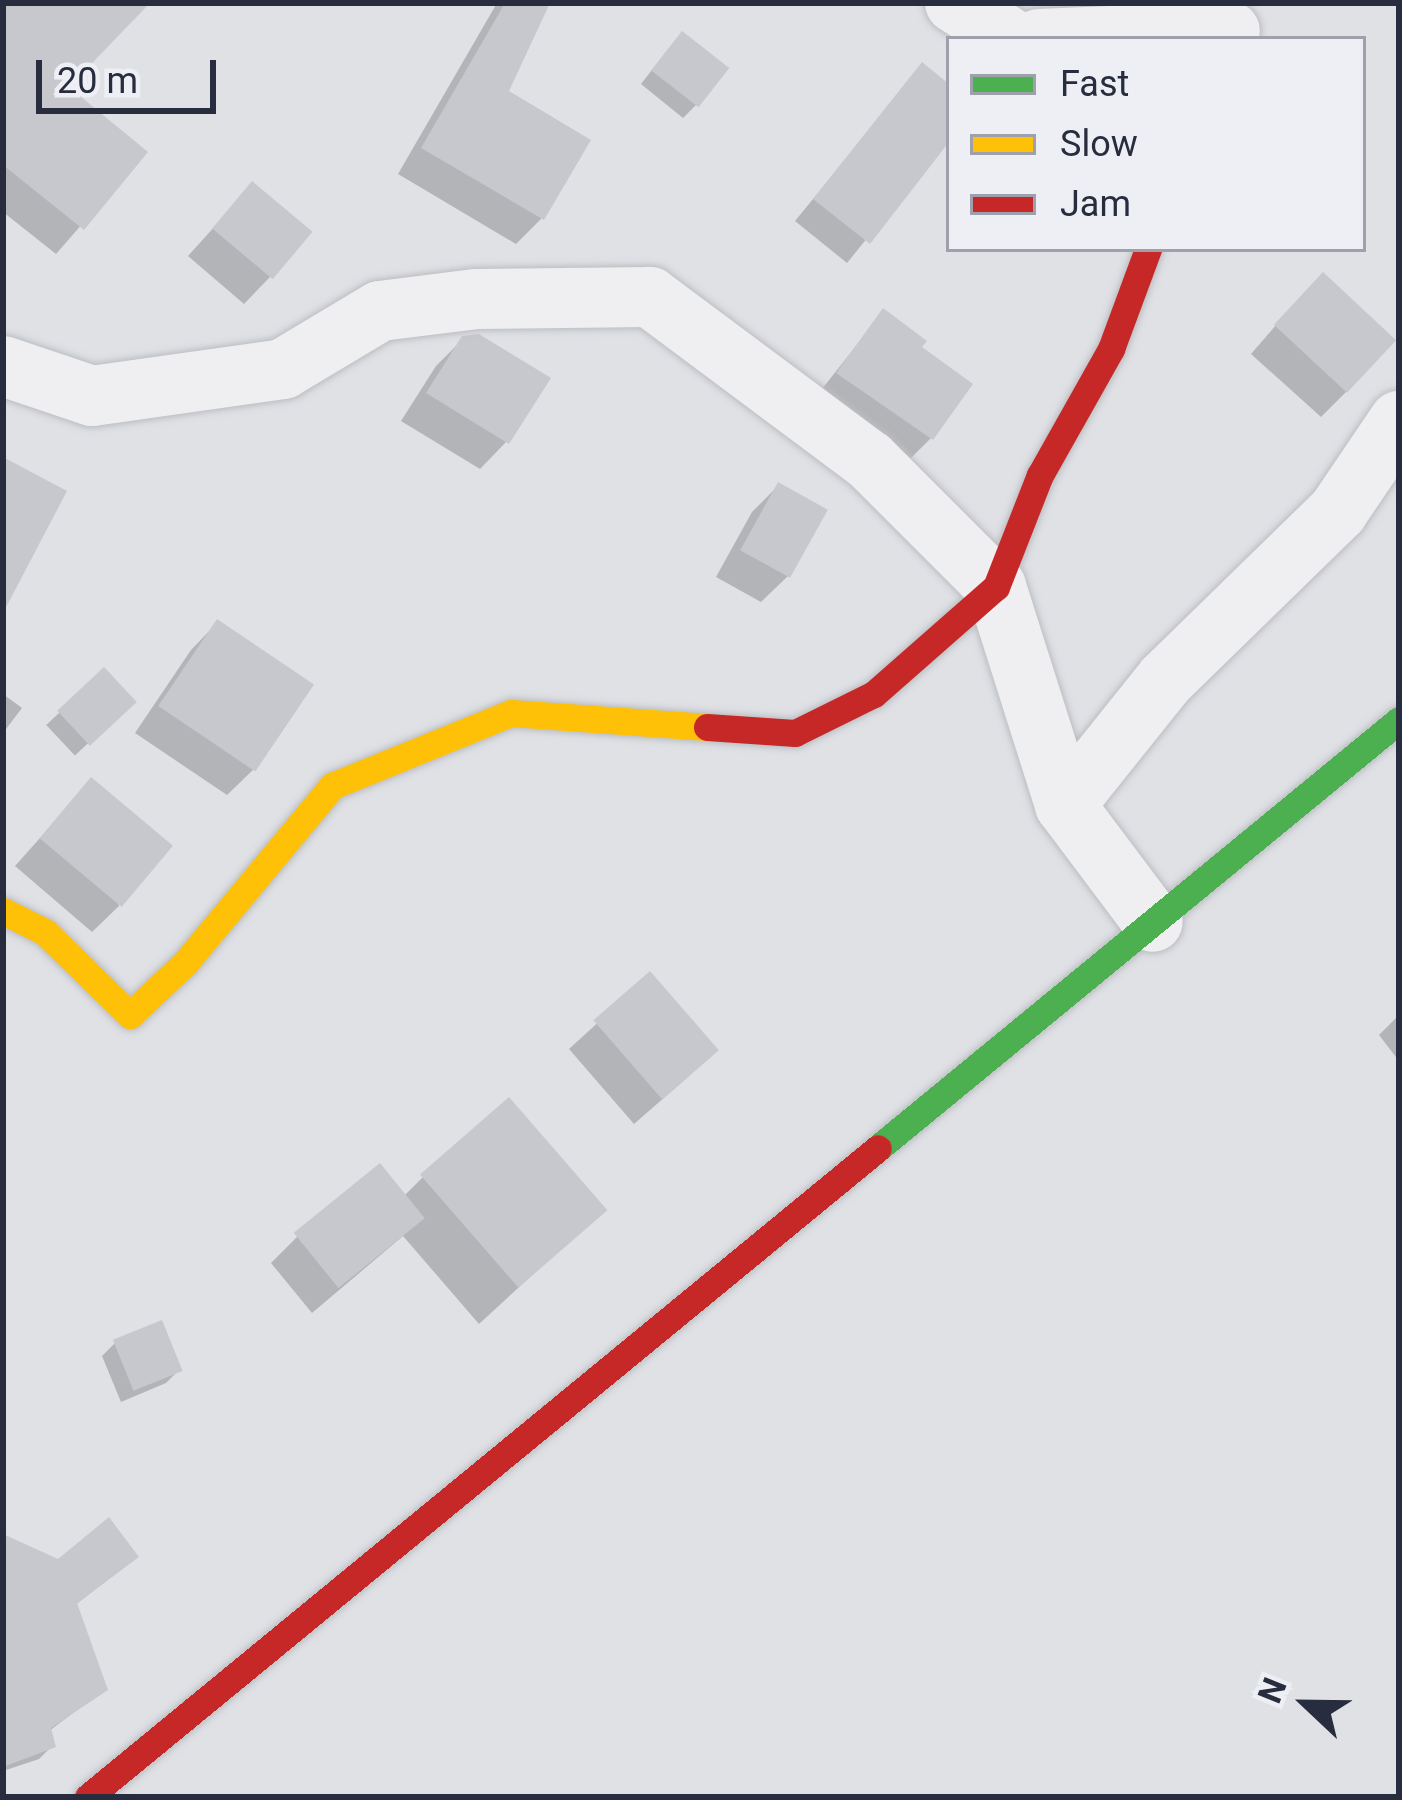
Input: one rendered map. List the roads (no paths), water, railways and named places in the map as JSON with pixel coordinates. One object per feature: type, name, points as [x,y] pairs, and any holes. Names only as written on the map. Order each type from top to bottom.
[{"type":"street","points":[[955,3],[1007,36]]},
{"type":"street","points":[[1079,36],[1237,24]]},
{"type":"street","points":[[3,911],[45,932],[130,1015],[186,962],[332,786],[511,713],[795,733],[874,694],[996,587],[1040,475],[1111,349],[1147,252]]},
{"type":"street","points":[[3,366],[92,396],[284,369],[380,311],[477,299],[650,297],[869,460],[996,587],[1065,805],[1153,922]]},
{"type":"street","points":[[1065,805],[1166,679],[1337,511],[1399,421]]},
{"type":"street","points":[[88,1797],[1399,720]]}]
